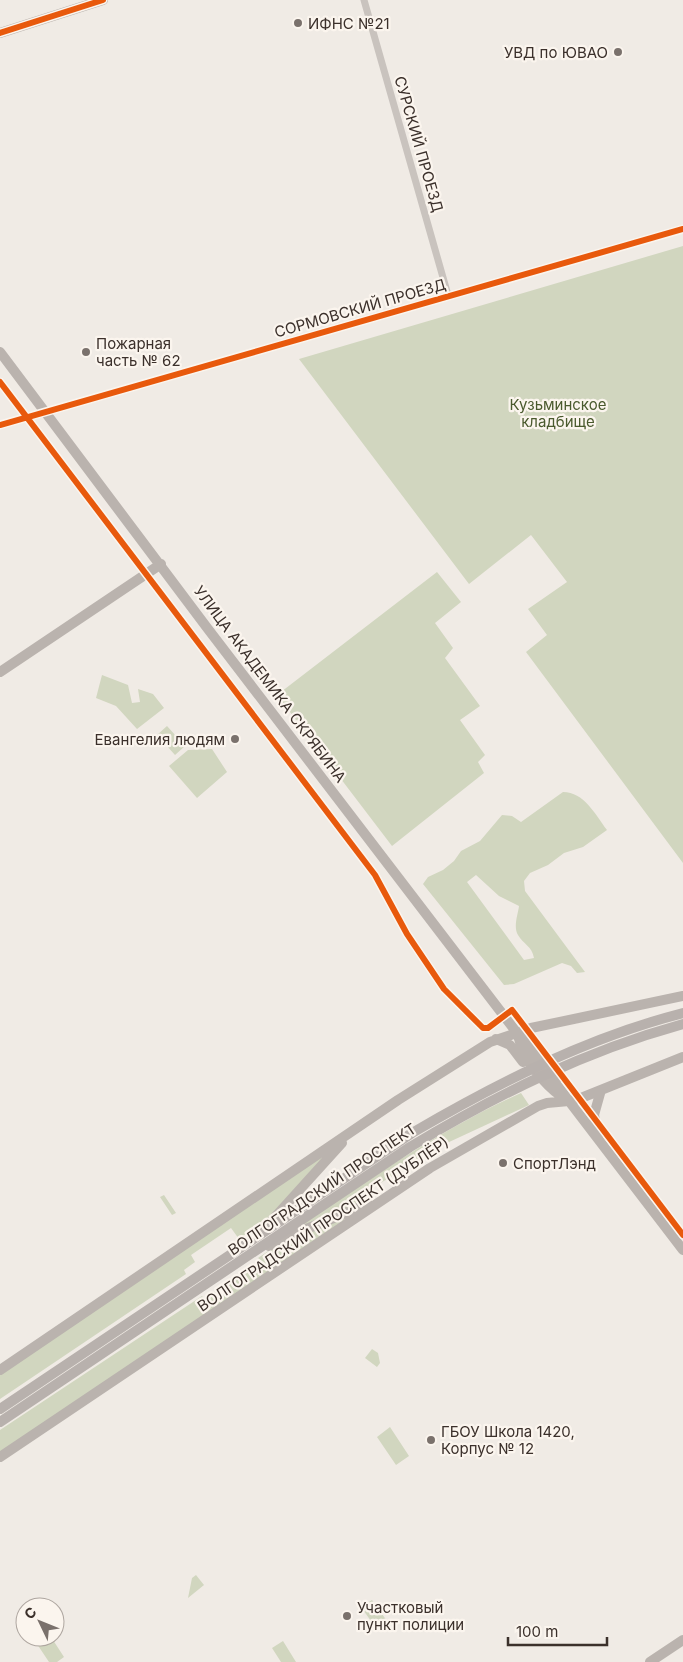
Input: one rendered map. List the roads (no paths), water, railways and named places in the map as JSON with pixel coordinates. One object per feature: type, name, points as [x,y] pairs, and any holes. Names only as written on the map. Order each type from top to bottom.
[{"type":"main road","points":[[0,33],[103,0]]},
{"type":"main road","name":"УЛИЦА АКАДЕМИКА СКРЯБИНА","points":[[0,352],[517,1032],[522,1051],[550,1088],[569,1102],[683,1250]]},
{"type":"main road","points":[[0,672],[161,564]]},
{"type":"main road","points":[[0,1370],[351,1133],[496,1039],[517,1032],[683,996]]},
{"type":"main road","name":"ВОЛГОГРАДСКИЙ ПРОСПЕКТ","points":[[0,1409],[412,1133],[514,1082],[571,1057],[683,1013]]},
{"type":"main road","name":"ВОЛГОГРАДСКИЙ ПРОСПЕКТ","points":[[571,1057],[683,1024]]},
{"type":"main road","points":[[496,1039],[510,1045],[544,1089],[547,1103]]},
{"type":"main road","name":"ВОЛГОГРАДСКИЙ ПРОСПЕКТ (ДУБЛЁР)","points":[[0,1458],[392,1192],[495,1129],[547,1103],[569,1102],[683,1057]]},
{"type":"main road","name":"ВОЛГОГРАДСКИЙ ПРОСПЕКТ","points":[[0,1422],[410,1147],[514,1082]]},
{"type":"main road","points":[[599,1140],[594,1115],[601,1090]]},
{"type":"main road","points":[[245,1245],[282,1212],[351,1133]]},
{"type":"main road","points":[[233,1266],[294,1234],[392,1192]]},
{"type":"main road","points":[[650,1662],[683,1640]]},
{"type":"street","name":"СУРСКИЙ ПРОЕЗД","points":[[364,0],[448,295]]},
{"type":"street","name":"СОРМОВСКИЙ ПРОЕЗД","points":[[0,425],[683,229]]},
{"type":"place","name":"ИФНС №21","points":[[298,23]]},
{"type":"place","name":"УВД по ЮВАО","points":[[618,52]]},
{"type":"place","name":"Пожарная часть № 62","points":[[86,352]]},
{"type":"place","name":"Евангелия людям","points":[[235,739]]},
{"type":"place","name":"СпортЛэнд","points":[[503,1163]]},
{"type":"place","name":"ГБОУ Школа 1420, Корпус № 12","points":[[431,1440]]},
{"type":"place","name":"Участковый пункт полиции","points":[[347,1616]]},
{"type":"park label","name":"Кузьминское кладбище","points":[[558,412]]}]
